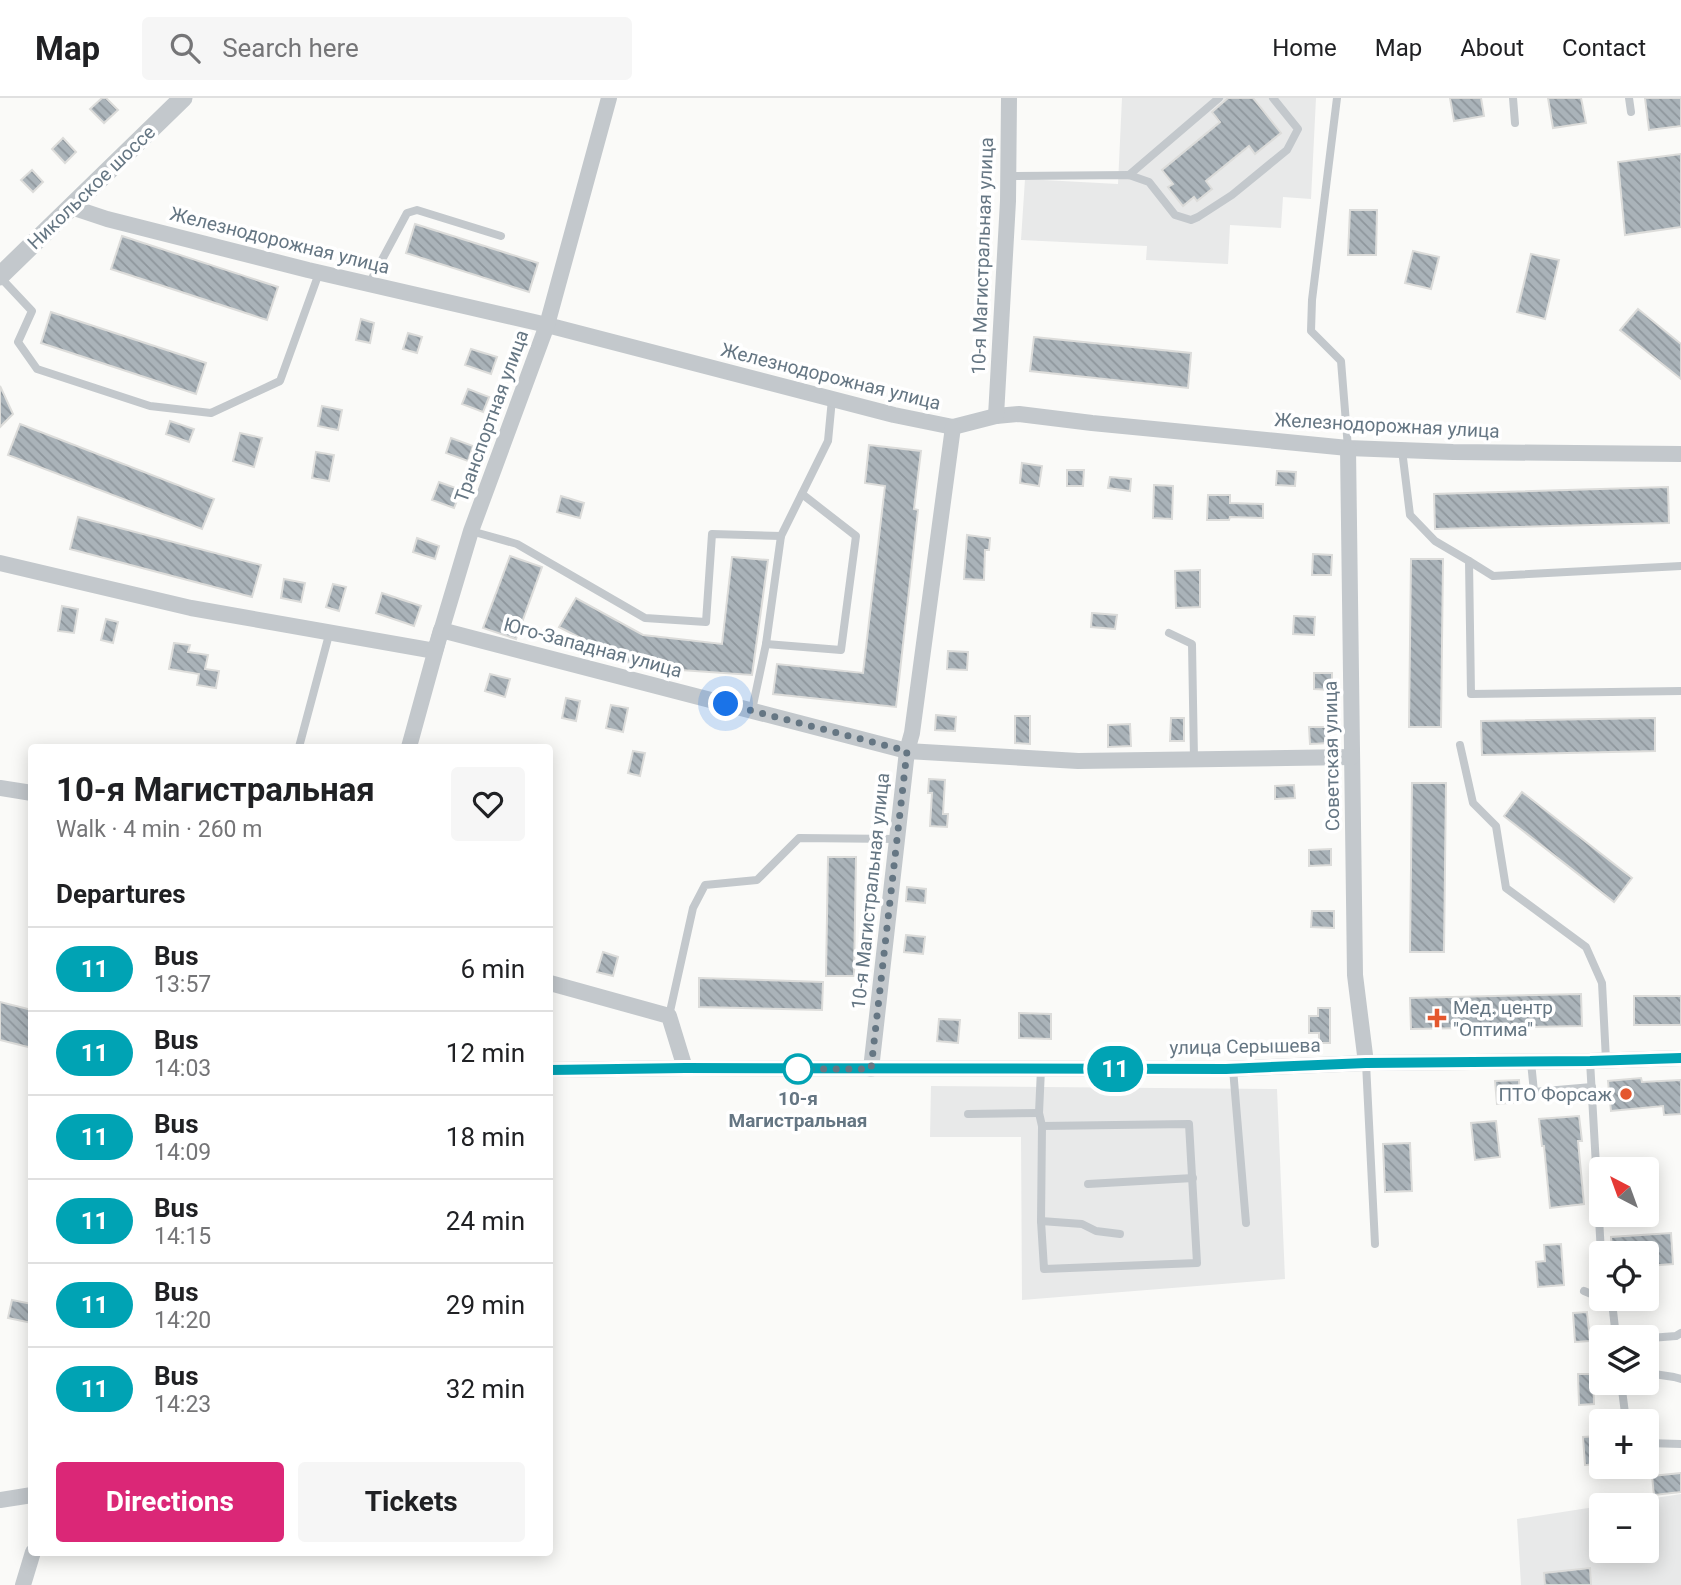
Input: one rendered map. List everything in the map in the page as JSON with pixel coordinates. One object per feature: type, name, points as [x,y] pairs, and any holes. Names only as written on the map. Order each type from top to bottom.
[{"type":"street","name":"Никольское шоссе","points":[[0,276],[183,98]]},
{"type":"street","name":"Транспортная улица","points":[[410,744],[471,531],[547,325],[609,98]]},
{"type":"street","name":"10-я Магистральная улица","points":[[996,416],[1008,176],[1009,98]]},
{"type":"street","name":"Железнодорожная улица","points":[[71,206],[107,219],[319,273],[547,325],[894,415],[953,427],[996,416],[1019,414],[1348,447],[1453,452],[1681,454]]},
{"type":"street","name":"10-я Магистральная улица","points":[[871,1069],[907,751],[912,733],[953,427]]},
{"type":"street","name":"Советская улица","points":[[1348,447],[1355,975],[1366,1063]]},
{"type":"street","points":[[0,563],[191,608],[435,651]]},
{"type":"street","name":"Юго-Западная улица","points":[[441,630],[907,751],[1077,761],[1352,757]]},
{"type":"street","points":[[0,789],[28,792]]},
{"type":"street","points":[[553,984],[669,1016],[685,1068]]},
{"type":"street","name":"улица Серышева","points":[[553,1070],[1233,1069],[1366,1063],[1681,1058]]},
{"type":"street","points":[[0,1500],[28,1496]]},
{"type":"street","points":[[23,1585],[32,1556]]},
{"type":"lane","points":[[1129,175],[1219,98]]},
{"type":"lane","points":[[1008,176],[1129,175],[1149,182],[1175,215],[1191,220],[1232,195],[1287,150],[1298,129],[1273,98]]},
{"type":"lane","points":[[1337,98],[1312,300],[1311,331],[1341,360],[1348,447]]},
{"type":"lane","points":[[1513,98],[1516,123]]},
{"type":"lane","points":[[1629,98],[1631,112]]},
{"type":"lane","points":[[369,284],[407,213],[417,210],[500,236]]},
{"type":"lane","points":[[0,276],[33,311],[18,342],[37,369],[150,406],[211,414],[280,381],[319,273]]},
{"type":"lane","points":[[752,710],[766,644],[780,536],[828,441],[832,399]]},
{"type":"lane","points":[[1402,450],[1410,515],[1435,541],[1493,576],[1681,566]]},
{"type":"lane","points":[[766,644],[841,650],[856,536],[802,494]]},
{"type":"lane","points":[[471,531],[517,544],[645,618],[706,622],[712,534],[780,536]]},
{"type":"lane","points":[[1469,561],[1471,694],[1681,691]]},
{"type":"lane","points":[[300,744],[330,631]]},
{"type":"lane","points":[[1169,633],[1192,644],[1194,759]]},
{"type":"lane","points":[[1460,745],[1473,803],[1496,826],[1506,888],[1586,947],[1602,983],[1598,1061],[1592,1087],[1600,1241]]},
{"type":"lane","points":[[669,1016],[694,908],[705,885],[757,880],[799,838],[897,839]]},
{"type":"lane","points":[[1531,1062],[1534,1092],[1592,1087]]},
{"type":"lane","points":[[1366,1063],[1375,1244]]},
{"type":"lane","points":[[1041,1069],[1039,1114],[1042,1126],[1041,1221],[1044,1269],[1197,1263],[1189,1124],[1042,1126]]},
{"type":"lane","points":[[1233,1069],[1246,1223]]},
{"type":"lane","points":[[968,1114],[1039,1114]]},
{"type":"lane","points":[[1088,1184],[1193,1178]]},
{"type":"lane","points":[[1041,1221],[1082,1224],[1096,1231],[1120,1234]]},
{"type":"lane","points":[[1584,1291],[1589,1293]]},
{"type":"lane","points":[[1659,1337],[1681,1333]]},
{"type":"lane","points":[[1659,1375],[1681,1379]]},
{"type":"lane","points":[[1659,1443],[1681,1444]]},
{"type":"shaded area","points":[[1122,98],[1316,98],[1311,199],[1283,197],[1281,228],[1230,225],[1228,264],[1146,260],[1147,246],[1021,240],[1025,179],[1118,184]]},
{"type":"shaded area","points":[[931,1086],[1277,1089],[1285,1279],[1022,1300],[1021,1137],[930,1137]]},
{"type":"shaded area","points":[[1681,1494],[1681,1585],[1521,1585],[1517,1519],[1589,1508],[1589,1563],[1659,1563],[1659,1497]]},
{"type":"building","points":[[102,98],[106,98],[118,110],[104,123],[90,109]]},
{"type":"building","points":[[1228,98],[1253,98],[1281,133],[1255,154],[1249,146],[1206,181],[1212,189],[1197,201],[1194,197],[1183,206],[1168,187],[1173,184],[1162,170],[1220,122],[1212,112]]},
{"type":"building","points":[[1450,98],[1481,98],[1484,116],[1454,121]]},
{"type":"building","points":[[1548,98],[1581,98],[1586,123],[1553,128]]},
{"type":"building","points":[[1645,98],[1681,98],[1681,126],[1649,130]]},
{"type":"building","points":[[63,138],[76,152],[65,163],[52,149]]},
{"type":"building","points":[[1681,154],[1681,227],[1625,235],[1618,162]]},
{"type":"building","points":[[32,170],[43,182],[33,192],[21,180]]},
{"type":"building","points":[[1350,210],[1377,210],[1376,255],[1348,255]]},
{"type":"building","points":[[415,224],[538,263],[529,292],[406,253]]},
{"type":"building","points":[[122,236],[278,287],[267,320],[111,269]]},
{"type":"building","points":[[1413,251],[1439,257],[1431,289],[1405,283]]},
{"type":"building","points":[[1531,254],[1559,260],[1545,319],[1517,312]]},
{"type":"building","points":[[1638,309],[1681,344],[1681,379],[1620,330]]},
{"type":"building","points":[[51,312],[206,363],[196,394],[41,343]]},
{"type":"building","points":[[361,319],[374,323],[370,343],[356,340]]},
{"type":"building","points":[[408,333],[422,337],[417,353],[403,349]]},
{"type":"building","points":[[1034,337],[1191,353],[1188,388],[1030,371]]},
{"type":"building","points":[[471,349],[497,357],[491,374],[465,365]]},
{"type":"building","points":[[0,386],[13,414],[0,427]]},
{"type":"building","points":[[468,389],[489,397],[483,412],[462,404]]},
{"type":"building","points":[[322,406],[342,410],[338,430],[318,426]]},
{"type":"building","points":[[170,421],[194,429],[189,442],[166,434]]},
{"type":"building","points":[[20,424],[214,499],[202,529],[8,455]]},
{"type":"building","points":[[240,433],[262,438],[254,467],[233,461]]},
{"type":"building","points":[[451,438],[473,446],[468,461],[446,453]]},
{"type":"building","points":[[869,445],[921,451],[914,509],[918,510],[896,707],[773,694],[777,664],[863,673],[885,486],[865,483]]},
{"type":"building","points":[[316,452],[334,455],[329,481],[312,478]]},
{"type":"building","points":[[1022,463],[1042,466],[1039,486],[1020,483]]},
{"type":"building","points":[[1067,470],[1084,470],[1083,486],[1067,486]]},
{"type":"building","points":[[1277,471],[1296,472],[1295,486],[1276,485]]},
{"type":"building","points":[[1110,477],[1131,479],[1130,491],[1108,488]]},
{"type":"building","points":[[439,482],[461,490],[454,508],[432,500]]},
{"type":"building","points":[[1154,485],[1173,486],[1172,519],[1153,518]]},
{"type":"building","points":[[1668,487],[1669,523],[1435,529],[1434,494]]},
{"type":"building","points":[[1208,495],[1230,495],[1230,503],[1263,504],[1263,518],[1230,517],[1229,520],[1207,520]]},
{"type":"building","points":[[561,496],[584,503],[580,518],[557,512]]},
{"type":"building","points":[[78,517],[261,565],[252,597],[70,549]]},
{"type":"building","points":[[967,535],[990,538],[989,550],[985,550],[984,580],[964,579]]},
{"type":"building","points":[[417,538],[439,546],[435,559],[413,552]]},
{"type":"building","points":[[1313,554],[1332,555],[1331,575],[1312,575]]},
{"type":"building","points":[[510,556],[542,567],[516,639],[483,628]]},
{"type":"building","points":[[732,557],[768,560],[752,675],[637,667],[559,627],[576,598],[643,635],[722,644]]},
{"type":"building","points":[[1411,559],[1443,559],[1441,727],[1409,727]]},
{"type":"building","points":[[1200,570],[1200,607],[1176,608],[1175,571]]},
{"type":"building","points":[[284,579],[305,583],[301,602],[281,598]]},
{"type":"building","points":[[333,584],[346,587],[339,611],[326,607]]},
{"type":"building","points":[[382,593],[421,606],[414,626],[376,613]]},
{"type":"building","points":[[62,606],[78,609],[74,633],[58,631]]},
{"type":"building","points":[[1092,613],[1117,615],[1115,629],[1091,627]]},
{"type":"building","points":[[1294,616],[1315,617],[1314,635],[1293,634]]},
{"type":"building","points":[[106,619],[118,622],[113,643],[101,640]]},
{"type":"building","points":[[174,643],[190,645],[188,652],[208,655],[205,669],[219,671],[216,688],[197,685],[199,674],[169,669]]},
{"type":"building","points":[[948,651],[968,652],[967,670],[947,669]]},
{"type":"building","points":[[1314,673],[1332,673],[1332,690],[1314,689]]},
{"type":"building","points":[[490,674],[510,679],[505,697],[485,691]]},
{"type":"building","points":[[566,698],[580,701],[576,721],[562,718]]},
{"type":"building","points":[[611,705],[628,708],[623,732],[606,728]]},
{"type":"building","points":[[936,715],[956,717],[955,731],[935,730]]},
{"type":"building","points":[[1015,716],[1030,716],[1030,744],[1015,743]]},
{"type":"building","points":[[1171,718],[1184,718],[1184,741],[1170,741]]},
{"type":"building","points":[[1655,718],[1655,751],[1482,755],[1481,721]]},
{"type":"building","points":[[1130,724],[1131,746],[1108,747],[1108,725]]},
{"type":"building","points":[[1309,727],[1330,727],[1330,743],[1310,744]]},
{"type":"building","points":[[633,751],[645,753],[640,776],[628,773]]},
{"type":"building","points":[[929,779],[945,780],[943,814],[948,814],[947,827],[930,826],[932,793],[928,793]]},
{"type":"building","points":[[1412,783],[1446,783],[1444,952],[1410,952]]},
{"type":"building","points":[[1294,785],[1295,798],[1275,799],[1275,786]]},
{"type":"building","points":[[1522,792],[1632,878],[1614,902],[1504,816]]},
{"type":"building","points":[[1331,849],[1331,865],[1309,866],[1309,850]]},
{"type":"building","points":[[828,857],[856,857],[854,976],[826,976]]},
{"type":"building","points":[[907,887],[926,889],[925,903],[906,901]]},
{"type":"building","points":[[1312,911],[1334,911],[1334,928],[1311,927]]},
{"type":"building","points":[[906,935],[925,937],[923,954],[904,952]]},
{"type":"building","points":[[603,952],[618,957],[613,976],[597,972]]},
{"type":"building","points":[[699,978],[823,982],[822,1010],[699,1007]]},
{"type":"building","points":[[1581,994],[1582,1026],[1411,1029],[1410,998]]},
{"type":"building","points":[[1634,996],[1681,996],[1681,1025],[1634,1025]]},
{"type":"building","points":[[0,1002],[28,1009],[28,1047],[0,1040]]},
{"type":"building","points":[[1318,1008],[1330,1008],[1330,1043],[1319,1043],[1319,1033],[1309,1033],[1309,1016],[1318,1016]]},
{"type":"building","points":[[1019,1013],[1051,1014],[1051,1039],[1019,1038]]},
{"type":"building","points":[[939,1019],[960,1020],[958,1043],[937,1041]]},
{"type":"building","points":[[1641,1078],[1642,1082],[1681,1080],[1681,1114],[1664,1115],[1663,1106],[1611,1111],[1608,1081]]},
{"type":"building","points":[[1519,1080],[1520,1102],[1497,1104],[1495,1081]]},
{"type":"building","points":[[1579,1116],[1582,1141],[1578,1141],[1584,1204],[1550,1208],[1539,1119]]},
{"type":"building","points":[[1496,1121],[1500,1157],[1475,1160],[1471,1123]]},
{"type":"building","points":[[1410,1143],[1412,1191],[1385,1192],[1383,1144]]},
{"type":"building","points":[[1671,1233],[1673,1264],[1659,1265],[1659,1241],[1611,1241],[1611,1237]]},
{"type":"building","points":[[1561,1244],[1564,1285],[1538,1287],[1536,1262],[1545,1261],[1544,1245]]},
{"type":"building","points":[[12,1300],[28,1303],[28,1322],[8,1318]]},
{"type":"building","points":[[1587,1312],[1589,1341],[1575,1342],[1573,1313]]},
{"type":"building","points":[[1578,1374],[1589,1374],[1589,1395],[1594,1395],[1594,1404],[1579,1405]]},
{"type":"building","points":[[1583,1437],[1589,1437],[1589,1465],[1585,1465]]},
{"type":"building","points":[[1681,1473],[1681,1492],[1654,1493],[1652,1479],[1659,1479],[1659,1475]]},
{"type":"building","points":[[1590,1568],[1591,1585],[1545,1585],[1544,1573]]},
{"type":"bus line","name":"11","points":[[553,1070],[1226,1069],[1366,1063],[1681,1058]]},
{"type":"place","name":"Мед. центр \"Оптима\"","points":[[1437,1018]]},
{"type":"place","name":"10-я Магистральная","points":[[798,1069]]},
{"type":"place","name":"ПТО Форсаж","points":[[1626,1094]]},
{"type":"route","points":[[726,704],[907,751],[871,1069],[791,1069],[798,1069]]}]
